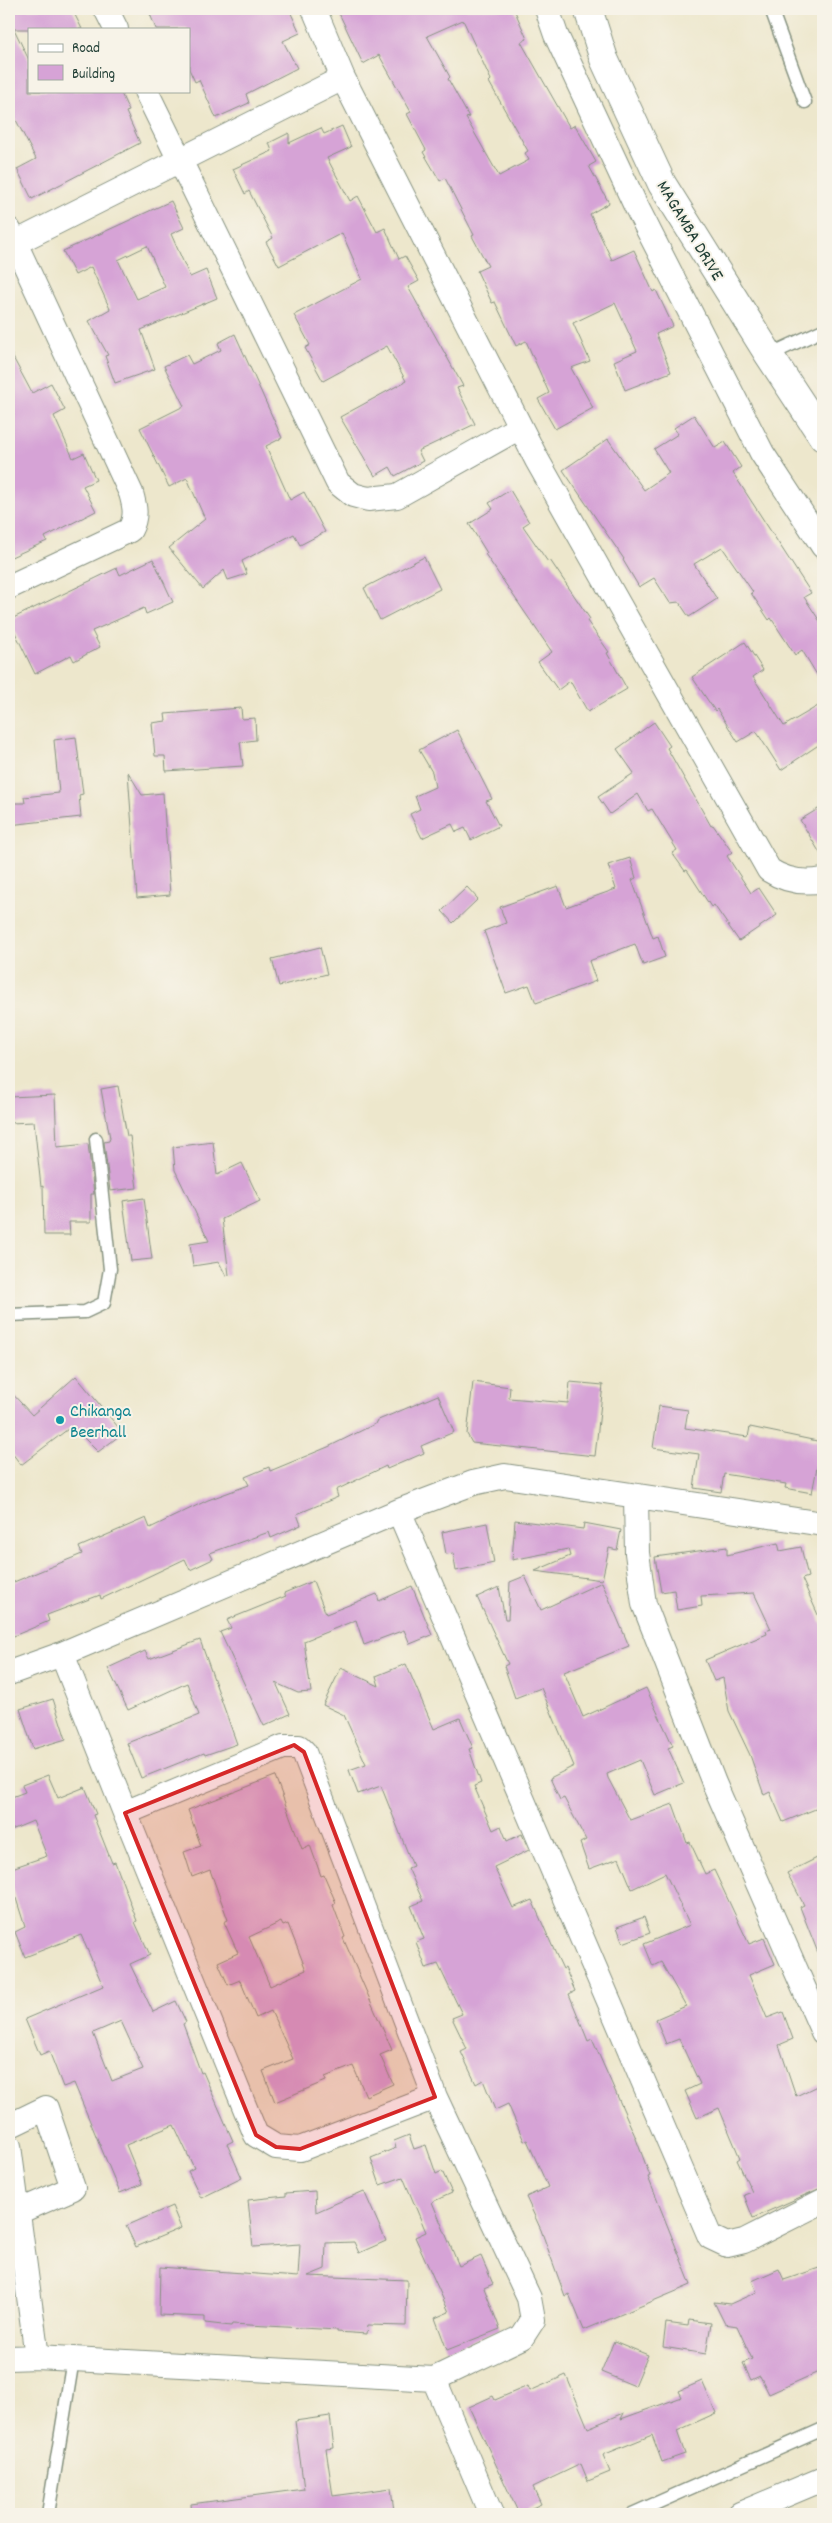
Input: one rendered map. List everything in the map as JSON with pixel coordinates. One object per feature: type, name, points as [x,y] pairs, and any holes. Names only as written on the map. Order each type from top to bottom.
[{"type":"street","points":[[106,9],[116,28]]},
{"type":"street","points":[[314,9],[343,78],[520,428],[769,870],[782,878],[812,882],[823,880]]},
{"type":"street","points":[[547,9],[556,35],[634,202],[757,444],[823,546]]},
{"type":"street","name":"MAGAMBA DRIVE","points":[[588,9],[604,59],[662,184],[769,355],[823,437]]},
{"type":"street","points":[[9,587],[130,530],[135,520],[136,511],[131,493],[11,239],[179,161],[343,78]]},
{"type":"street","points":[[146,92],[338,483],[354,496],[368,499],[397,496],[520,428]]},
{"type":"street","points":[[9,1673],[62,1654],[399,1511],[473,1483],[505,1476],[823,1524]]},
{"type":"street","points":[[636,1496],[636,1552],[644,1604],[714,1783],[823,2032]]},
{"type":"street","points":[[399,1511],[710,2237],[727,2245],[744,2241],[823,2201]]},
{"type":"street","points":[[62,1654],[124,1813],[256,2135],[276,2147],[300,2149],[435,2097]]},
{"type":"street","points":[[9,2358],[37,2357],[434,2379],[522,2337],[533,2320],[529,2298],[435,2097],[304,1752],[299,1747],[283,1747],[124,1813]]},
{"type":"street","points":[[9,2126],[46,2108],[73,2188],[18,2212]]},
{"type":"street","points":[[9,2146],[37,2357]]},
{"type":"street","points":[[434,2379],[491,2514]]},
{"type":"street","points":[[740,2514],[823,2480]]},
{"type":"lane","points":[[771,9],[804,102]]},
{"type":"lane","points":[[769,355],[823,330]]},
{"type":"lane","points":[[9,1315],[84,1312],[104,1303],[110,1269],[96,1139]]},
{"type":"lane","points":[[48,2514],[73,2359]]},
{"type":"lane","points":[[632,2514],[823,2429]]},
{"type":"highlighted area","points":[[294,1745],[304,1752],[435,2097],[300,2149],[276,2147],[256,2135],[125,1813]]},
{"type":"building","points":[[9,9],[72,9],[82,28],[14,29],[28,58],[28,92],[120,92],[129,111],[126,112],[140,143],[32,199],[17,169],[36,159],[16,120],[9,123]]},
{"type":"building","points":[[148,9],[289,9],[300,33],[283,41],[297,68],[246,94],[249,103],[216,118],[199,80],[195,82],[190,71],[190,28],[156,28]]},
{"type":"building","points":[[337,9],[514,9],[527,39],[521,42],[570,128],[575,125],[596,162],[589,166],[609,203],[590,214],[612,260],[634,250],[653,292],[656,290],[673,326],[656,334],[671,372],[625,390],[614,361],[637,351],[615,303],[573,323],[590,361],[571,368],[593,408],[555,429],[538,399],[549,393],[526,341],[516,346],[495,302],[492,303],[477,271],[488,266],[445,178],[440,181],[423,152],[426,150],[407,114],[411,112],[379,55],[363,64]],"holes":[[[463,20],[491,80],[489,82],[528,151],[525,153],[529,160],[499,176],[466,118],[469,117],[448,79],[450,77],[427,36]]]},
{"type":"building","points":[[342,126],[351,147],[327,158],[350,201],[358,196],[377,232],[385,228],[399,259],[405,256],[419,281],[408,287],[463,386],[457,388],[475,424],[418,451],[423,461],[395,476],[390,467],[375,476],[340,417],[406,381],[387,346],[323,381],[305,348],[310,345],[294,315],[362,279],[342,233],[279,266],[266,242],[273,238],[249,191],[245,194],[233,169],[272,151],[269,143],[289,133],[289,143],[321,128],[324,134]]},
{"type":"building","points":[[171,201],[184,228],[171,234],[190,277],[206,270],[217,298],[141,330],[155,369],[115,383],[105,356],[108,355],[89,321],[110,309],[91,267],[75,275],[63,251]],"holes":[[[147,246],[165,287],[137,299],[118,260]]]},
{"type":"building","points":[[235,334],[282,438],[266,446],[290,500],[304,492],[325,532],[300,545],[294,534],[242,561],[247,574],[228,580],[224,570],[203,589],[169,548],[205,519],[187,478],[169,487],[140,428],[184,406],[164,366],[187,355],[192,364],[221,350],[218,343]]},
{"type":"building","points":[[9,350],[32,393],[51,383],[65,410],[54,416],[73,458],[84,453],[96,480],[83,486],[96,511],[45,537],[47,541],[9,558]]},
{"type":"building","points":[[694,415],[715,448],[725,442],[741,467],[733,473],[811,593],[804,597],[823,626],[823,685],[802,650],[795,655],[771,618],[769,620],[751,593],[753,592],[722,547],[694,564],[717,599],[689,617],[679,602],[670,603],[654,578],[639,587],[624,559],[563,470],[608,439],[644,490],[669,473],[654,449],[678,434],[674,428]]},
{"type":"building","points":[[510,490],[529,522],[523,526],[548,562],[550,560],[590,619],[587,621],[609,652],[607,653],[627,689],[588,712],[570,681],[558,690],[538,662],[552,652],[485,554],[487,553],[469,524],[493,509],[489,503]]},
{"type":"building","points":[[424,557],[440,589],[380,620],[364,588]]},
{"type":"building","points":[[153,559],[173,602],[146,614],[144,608],[92,631],[100,647],[74,661],[71,655],[35,674],[9,620],[117,568],[120,575]]},
{"type":"building","points":[[745,642],[763,670],[753,677],[784,726],[823,703],[823,742],[781,770],[756,731],[738,742],[717,709],[715,711],[692,677]]},
{"type":"building","points":[[241,708],[242,719],[255,718],[256,740],[240,742],[243,766],[166,771],[165,756],[155,756],[152,723],[166,721],[165,714]]},
{"type":"building","points":[[654,722],[670,746],[667,748],[711,826],[713,825],[732,852],[727,856],[751,893],[759,888],[777,915],[739,941],[714,905],[711,907],[687,870],[685,871],[672,853],[677,850],[652,809],[648,811],[638,794],[610,814],[598,797],[634,773],[617,749]]},
{"type":"building","points":[[457,730],[492,799],[486,801],[499,826],[471,840],[465,828],[456,832],[452,824],[422,838],[410,814],[420,809],[415,796],[435,787],[432,772],[419,750]]},
{"type":"building","points":[[76,737],[83,794],[79,795],[81,817],[9,825],[9,803],[25,803],[24,797],[59,793],[54,740]]},
{"type":"building","points":[[128,772],[142,795],[163,793],[170,895],[137,898]]},
{"type":"building","points":[[823,806],[823,858],[800,820]]},
{"type":"building","points":[[630,858],[636,878],[632,880],[653,938],[658,936],[665,957],[643,965],[635,944],[589,961],[596,981],[536,1003],[529,985],[506,993],[484,931],[506,923],[500,907],[558,886],[566,907],[616,889],[608,865]]},
{"type":"building","points":[[467,887],[478,899],[453,923],[442,911]]},
{"type":"building","points":[[320,947],[327,974],[279,986],[272,959]]},
{"type":"building","points":[[118,1086],[127,1136],[130,1136],[137,1188],[110,1191],[104,1142],[109,1141],[110,1138],[101,1089]]},
{"type":"building","points":[[55,1095],[57,1147],[88,1144],[94,1194],[91,1194],[91,1222],[69,1222],[70,1235],[44,1235],[43,1186],[41,1187],[34,1122],[9,1123],[9,1097]]},
{"type":"building","points":[[213,1142],[217,1175],[242,1163],[260,1201],[222,1219],[229,1275],[226,1276],[219,1262],[193,1266],[190,1244],[209,1241],[175,1170],[173,1147]]},
{"type":"building","points":[[144,1198],[152,1259],[131,1261],[123,1201]]},
{"type":"building","name":"Chikanga Beerhall","points":[[76,1376],[123,1433],[98,1452],[72,1426],[21,1465],[9,1449],[9,1390],[32,1415]]},
{"type":"building","points":[[473,1382],[510,1387],[509,1398],[568,1403],[570,1382],[603,1385],[595,1456],[472,1443],[467,1434]]},
{"type":"building","points":[[438,1395],[454,1432],[421,1446],[424,1453],[387,1469],[386,1466],[336,1490],[338,1497],[297,1514],[301,1525],[271,1538],[269,1532],[210,1553],[213,1559],[190,1570],[185,1559],[101,1599],[100,1595],[47,1615],[49,1621],[9,1638],[9,1584],[82,1554],[79,1547],[146,1518],[150,1528],[208,1500],[249,1485],[245,1477],[269,1467],[270,1471],[328,1447],[377,1423],[376,1421]]},
{"type":"building","points":[[659,1406],[688,1410],[685,1428],[748,1437],[750,1427],[822,1442],[812,1493],[785,1488],[786,1484],[724,1474],[721,1492],[694,1488],[699,1454],[653,1448]]},
{"type":"building","points":[[515,1520],[583,1529],[584,1523],[621,1530],[617,1550],[609,1548],[602,1580],[535,1571],[570,1556],[568,1549],[512,1560]]},
{"type":"building","points":[[487,1523],[494,1563],[456,1571],[453,1553],[446,1554],[442,1532]]},
{"type":"building","points":[[778,1543],[780,1551],[801,1547],[808,1577],[802,1579],[823,1626],[823,1806],[783,1822],[770,1792],[764,1795],[750,1755],[729,1711],[723,1678],[714,1681],[705,1660],[767,1634],[766,1631],[771,1629],[754,1593],[701,1596],[702,1606],[677,1610],[674,1590],[661,1592],[655,1557],[727,1547],[727,1555]]},
{"type":"building","points":[[525,1576],[541,1610],[602,1582],[629,1646],[564,1672],[583,1717],[646,1688],[673,1746],[668,1748],[684,1783],[655,1795],[640,1760],[607,1774],[608,1778],[630,1820],[673,1804],[687,1843],[690,1842],[705,1874],[714,1870],[749,1944],[764,1938],[775,1964],[749,1975],[767,2018],[783,2012],[793,2039],[779,2045],[796,2096],[819,2085],[823,2096],[823,2187],[753,2218],[744,2195],[752,2192],[737,2160],[740,2158],[719,2108],[697,2118],[685,2091],[700,2084],[679,2039],[666,2044],[656,2019],[686,2006],[661,1962],[653,1966],[644,1944],[690,1925],[665,1873],[632,1889],[619,1858],[589,1869],[580,1843],[586,1840],[564,1798],[560,1800],[550,1778],[574,1766],[541,1688],[515,1698],[504,1666],[508,1664],[477,1597],[499,1587],[505,1619],[508,1619],[510,1582]]},
{"type":"building","points":[[313,1581],[326,1614],[377,1594],[379,1601],[412,1586],[432,1635],[410,1644],[404,1630],[364,1645],[356,1620],[304,1641],[311,1692],[298,1693],[276,1683],[290,1714],[264,1726],[220,1632],[231,1628],[227,1620],[286,1596],[284,1593]]},
{"type":"building","points":[[200,1640],[237,1744],[205,1755],[204,1753],[141,1778],[127,1743],[199,1715],[187,1683],[128,1710],[108,1668],[145,1651],[149,1659]]},
{"type":"building","points":[[406,1664],[434,1729],[460,1718],[473,1748],[469,1749],[481,1783],[474,1786],[493,1830],[501,1826],[507,1841],[522,1834],[529,1850],[494,1867],[513,1908],[532,1900],[563,1969],[565,1968],[575,1991],[569,1994],[588,2041],[592,2039],[635,2136],[650,2176],[648,2177],[691,2285],[584,2330],[569,2294],[565,2296],[541,2230],[526,2197],[548,2187],[527,2140],[524,2141],[508,2104],[495,2110],[483,2080],[476,2084],[461,2052],[467,2049],[452,2018],[462,2014],[438,1964],[426,1968],[416,1942],[424,1939],[411,1906],[423,1901],[408,1868],[413,1866],[381,1786],[358,1794],[349,1770],[366,1764],[344,1715],[323,1705],[341,1668],[379,1686],[376,1676]]},
{"type":"building","points":[[53,1699],[66,1739],[33,1749],[20,1709]]},
{"type":"building","points":[[48,1775],[58,1798],[85,1787],[96,1814],[93,1815],[112,1863],[115,1862],[137,1921],[135,1922],[150,1955],[130,1964],[153,2012],[176,2001],[186,2022],[183,2024],[201,2073],[203,2072],[233,2141],[227,2144],[242,2178],[201,2198],[188,2171],[194,2168],[174,2125],[126,2145],[142,2184],[120,2193],[74,2083],[63,2087],[49,2051],[40,2055],[25,2019],[103,1986],[81,1935],[25,1957],[15,1932],[25,1927],[9,1876],[9,1869],[47,1856],[33,1821],[9,1831],[9,1798],[25,1792],[22,1785]],"holes":[[[121,2021],[143,2069],[112,2081],[93,2033]]]},
{"type":"building","points":[[275,1776],[302,1849],[310,1845],[321,1876],[324,1875],[336,1903],[333,1905],[345,1937],[343,1938],[392,2050],[380,2055],[393,2084],[366,2096],[353,2066],[325,2077],[326,2081],[275,2102],[263,2071],[293,2059],[271,2011],[256,2018],[240,1980],[228,1985],[218,1962],[238,1953],[224,1922],[228,1920],[210,1870],[192,1877],[184,1852],[201,1846],[188,1810]],"holes":[[[281,1922],[283,1926],[288,1924],[306,1970],[270,1986],[249,1937]]]},
{"type":"building","points":[[823,1855],[822,1963],[800,1907],[804,1905],[787,1873]]},
{"type":"building","points":[[644,1917],[650,1933],[623,1943],[617,1927]]},
{"type":"building","points":[[409,2135],[414,2149],[426,2145],[436,2174],[442,2171],[452,2193],[432,2202],[459,2266],[481,2256],[493,2284],[484,2288],[500,2329],[447,2350],[435,2318],[449,2312],[415,2237],[426,2232],[403,2177],[380,2185],[371,2158],[396,2148],[394,2141]]},
{"type":"building","points":[[315,2191],[316,2212],[364,2191],[386,2241],[359,2253],[354,2242],[326,2243],[325,2269],[308,2276],[407,2280],[406,2326],[368,2325],[367,2334],[337,2332],[337,2330],[232,2324],[231,2326],[205,2323],[205,2317],[159,2315],[160,2267],[298,2277],[300,2244],[253,2247],[248,2200],[286,2196],[286,2193]]},
{"type":"building","points":[[172,2206],[181,2228],[136,2247],[126,2226]]},
{"type":"building","points":[[819,2268],[823,2280],[823,2370],[769,2394],[760,2376],[751,2380],[743,2363],[752,2359],[737,2326],[725,2324],[714,2302],[730,2304],[757,2292],[752,2281],[779,2269],[784,2280]]},
{"type":"building","points":[[689,2320],[711,2323],[706,2354],[663,2347],[666,2323],[688,2326]]},
{"type":"building","points":[[614,2341],[648,2355],[635,2386],[601,2372]]},
{"type":"building","points":[[566,2375],[588,2428],[624,2413],[621,2419],[682,2397],[679,2391],[702,2381],[716,2413],[677,2431],[685,2454],[662,2462],[652,2435],[603,2455],[610,2472],[588,2481],[581,2464],[533,2487],[541,2504],[519,2514],[469,2407],[493,2396],[495,2400],[528,2386],[530,2391]]},
{"type":"building","points":[[330,2416],[334,2448],[326,2449],[333,2496],[391,2488],[394,2511],[367,2514],[192,2514],[191,2504],[304,2489],[295,2421]]},
{"type":"place","name":"Chikanga Beerhall","points":[[60,1420]]}]
